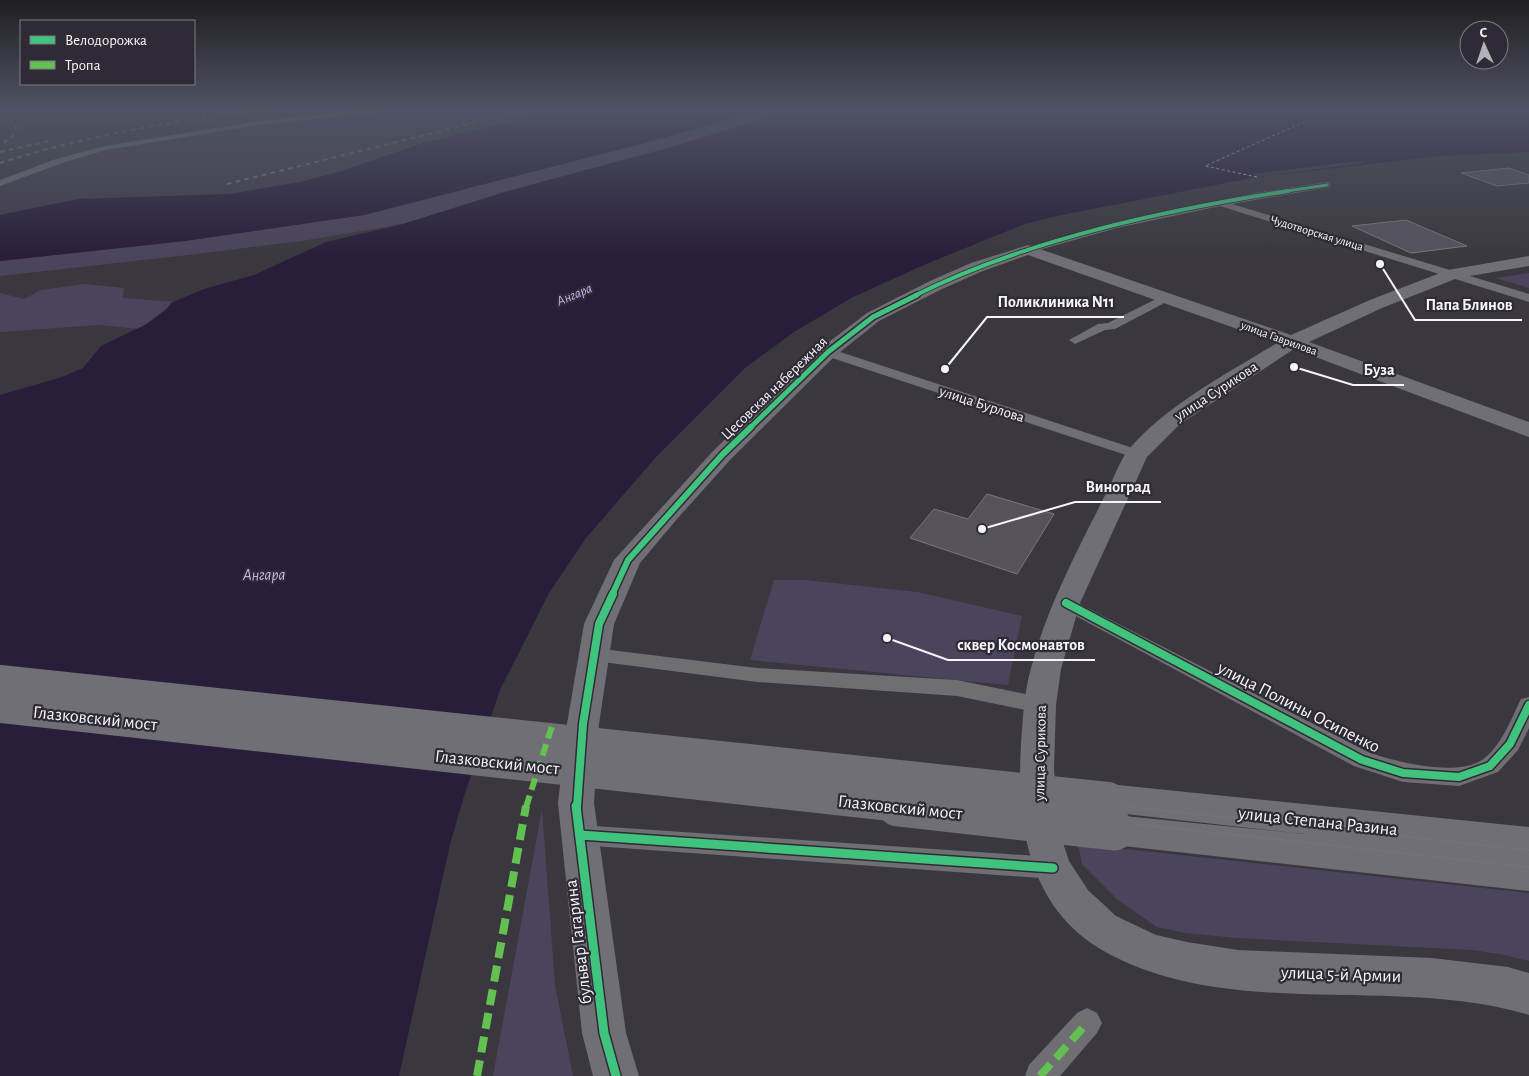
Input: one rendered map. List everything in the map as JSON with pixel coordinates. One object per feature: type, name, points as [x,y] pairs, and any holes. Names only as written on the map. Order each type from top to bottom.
[{"type":"main road","name":"улица Гаврилова","points":[[1028,250],[1292,342],[1529,430]]},
{"type":"main road","name":"Цесовская набережная","points":[[578,819],[583,724],[594,655],[600,624],[628,560],[722,455],[828,352],[873,317],[936,285],[977,267],[1028,250]]},
{"type":"main road","name":"улица Сурикова","points":[[1154,954],[1102,929],[1074,903],[1053,868],[1045,846],[1040,816],[1037,769],[1040,705],[1050,654],[1066,603],[1138,454],[1172,419],[1292,342],[1376,304],[1454,274],[1529,261]]},
{"type":"main road","name":"Глазковский мост","points":[[0,681],[1111,814]]},
{"type":"main road","name":"Глазковский мост","points":[[0,707],[1111,814]]},
{"type":"main road","name":"улица Степана Разина","points":[[1111,814],[1529,843]]},
{"type":"main road","name":"улица Степана Разина","points":[[1111,814],[1529,874]]},
{"type":"main road","name":"бульвар Гагарина","points":[[578,819],[604,1034],[616,1076]]},
{"type":"main road","name":"улица 5-й Армии","points":[[1154,954],[1187,962],[1238,970],[1432,978],[1508,988],[1529,994]]},
{"type":"street","points":[[0,183],[62,160]]},
{"type":"street","name":"Цесовская набережная","points":[[1028,250],[1115,225],[1255,196],[1328,185]]},
{"type":"street","name":"Чудотворская улица","points":[[1220,203],[1529,298]]},
{"type":"street","points":[[1075,340],[1102,326],[1112,326],[1166,298]]},
{"type":"street","name":"улица Бурлова","points":[[828,352],[1138,454]]},
{"type":"street","name":"улица Полины Осипенко","points":[[1066,603],[1362,760],[1404,773],[1459,777],[1490,766],[1510,744],[1529,705]]},
{"type":"street","points":[[594,655],[757,675],[957,688],[1040,705]]},
{"type":"street","points":[[578,819],[1053,868]]},
{"type":"street","points":[[1040,1076],[1087,1023]]},
{"type":"shaded area","points":[[373,160],[300,182],[229,194],[78,199],[0,215],[0,185],[62,161]]},
{"type":"shaded area","points":[[577,160],[623,160],[508,191],[403,224],[301,241],[0,276],[0,261],[185,241],[364,215]]},
{"type":"shaded area","points":[[1529,273],[1529,288],[1496,278]]},
{"type":"shaded area","points":[[85,284],[124,288],[123,298],[175,302],[139,329],[100,325],[0,332],[0,293],[24,299],[41,290]]},
{"type":"shaded area","points":[[774,580],[805,580],[917,592],[1022,616],[1008,685],[750,660]]},
{"type":"shaded area","points":[[542,809],[555,985],[573,1076],[493,1076]]},
{"type":"shaded area","points":[[1078,844],[1529,893],[1529,961],[1473,950],[1237,938],[1186,933],[1157,927],[1118,900],[1082,864]]},
{"type":"water","points":[[373,160],[577,160],[364,215],[185,241],[0,261],[0,215],[78,199],[229,194],[300,182]]},
{"type":"water","name":"Ангара","points":[[623,160],[1403,160],[1257,177],[1025,224],[926,264],[853,297],[794,332],[745,368],[656,457],[586,538],[549,593],[500,690],[450,844],[399,1076],[0,1076],[0,395],[62,377],[83,368],[101,346],[147,324],[166,310],[171,303],[204,289],[254,275],[326,242],[403,224],[508,191]]},
{"type":"pier","points":[[1359,161],[1365,163],[1257,177],[1252,174]]},
{"type":"building","points":[[1509,168],[1529,175],[1529,183],[1497,186],[1461,173]]},
{"type":"building","points":[[1406,220],[1467,246],[1411,253],[1352,226]]},
{"type":"building","points":[[987,494],[1054,514],[1017,574],[910,538],[934,509],[968,519]]},
{"type":"ferry route","points":[[1218,160],[1205,166],[1257,177]]},
{"type":"tram line","points":[[0,688],[1134,807]]},
{"type":"tram line","points":[[0,702],[983,807]]},
{"type":"tram line","points":[[971,806],[1529,867]]},
{"type":"tram line","points":[[1122,806],[1529,850]]},
{"type":"railway","points":[[0,163],[9,160]]},
{"type":"railway","points":[[227,184],[323,160]]},
{"type":"marked path","points":[[477,1076],[527,802],[553,723]]},
{"type":"marked path","points":[[1040,1076],[1087,1023]]},
{"type":"cycle path","points":[[616,1076],[604,1033],[576,803],[583,724],[599,624],[628,560],[722,455],[828,352],[873,317],[936,285],[977,267],[1028,250],[1115,225],[1255,196],[1327,185]]},
{"type":"cycle path","points":[[1066,603],[1362,760],[1403,773],[1459,777],[1490,766],[1510,744],[1529,705]]},
{"type":"cycle path","points":[[580,835],[1053,868]]},
{"type":"place","name":"Папа Блинов","points":[[1380,264]]},
{"type":"place","name":"Буза","points":[[1294,367]]},
{"type":"place","name":"Поликлиника N11","points":[[945,369]]},
{"type":"place","name":"Виноград","points":[[982,529]]},
{"type":"place","name":"сквер Космонавтов","points":[[887,638]]}]
